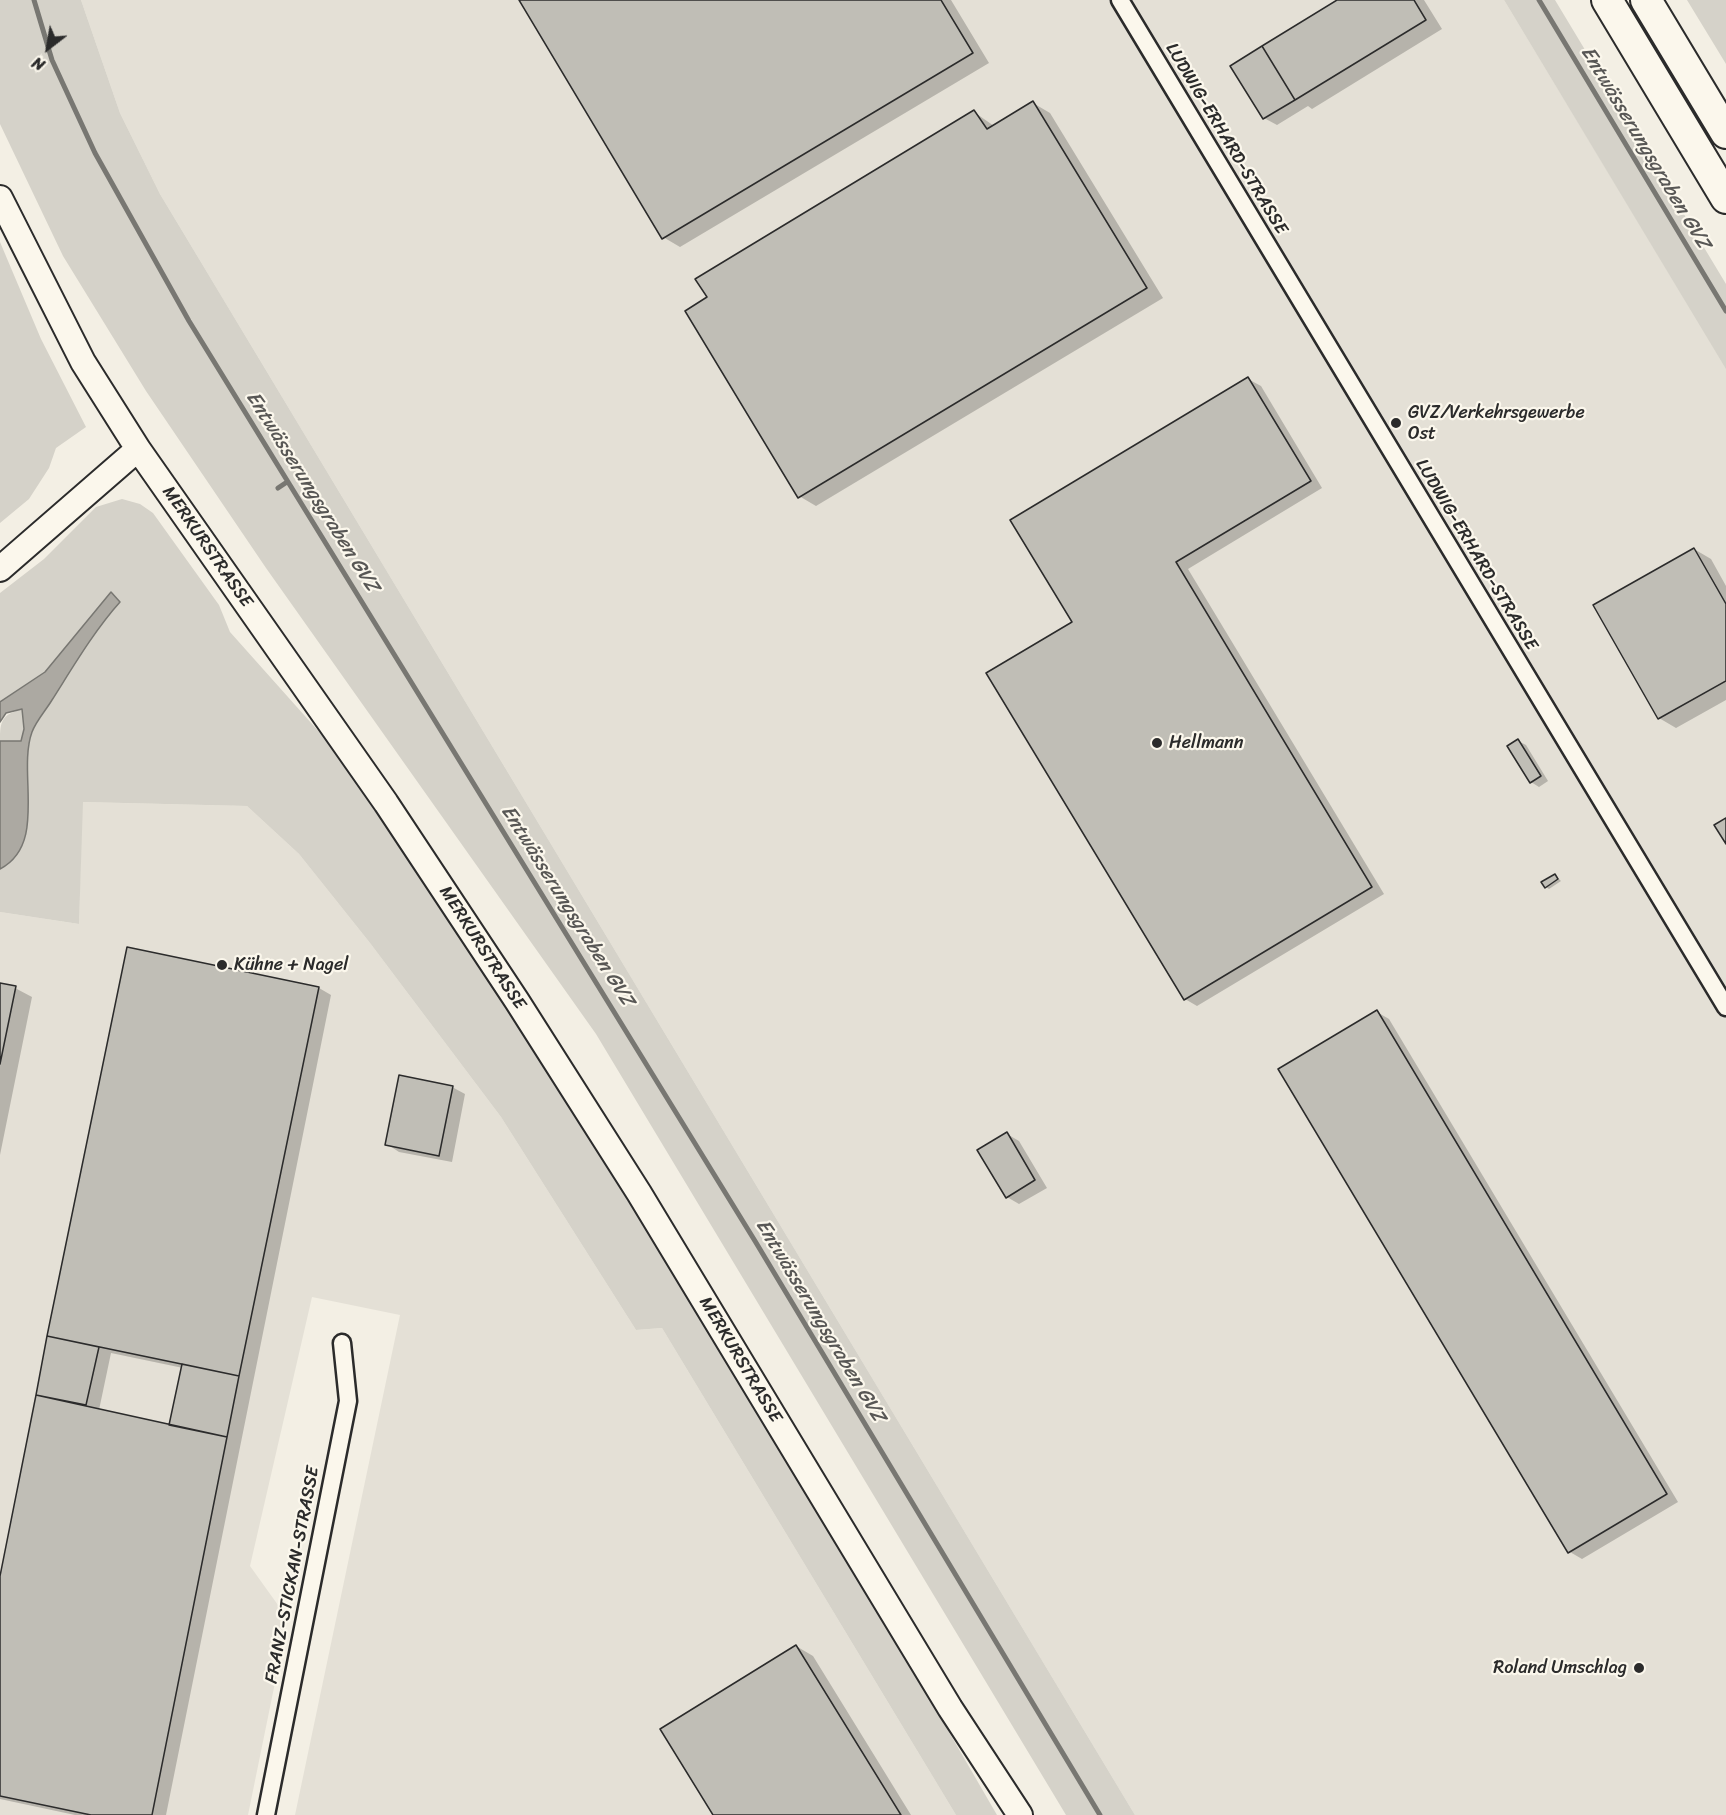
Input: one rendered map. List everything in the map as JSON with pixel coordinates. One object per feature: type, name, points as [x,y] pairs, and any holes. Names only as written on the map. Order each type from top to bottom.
[{"type":"highway","points":[[1607,0],[1726,198]]},
{"type":"highway","points":[[1646,0],[1726,133]]},
{"type":"street","name":"LUDWIG-ERHARD-STRASSE","points":[[1119,0],[1726,1007]]},
{"type":"street","name":"MERKURSTRASSE","points":[[0,198],[83,362],[138,449],[386,803],[517,1001],[639,1193],[950,1708],[1020,1815]]},
{"type":"street","points":[[0,569],[138,449]]},
{"type":"street","name":"FRANZ-STICKAN-STRASSE","points":[[266,1815],[348,1401],[342,1342]]},
{"type":"street","name":"MERKURSTRASSE","points":[[950,1708],[1005,1815]]},
{"type":"shaded area","points":[[0,0],[81,0],[120,113],[160,194],[1135,1815],[1066,1815],[596,1034],[266,568],[146,391],[63,256],[0,124]]},
{"type":"shaded area","points":[[81,0],[1504,0],[1726,367],[1726,1815],[1135,1815],[160,194],[120,113]]},
{"type":"shaded area","points":[[1504,0],[1555,0],[1726,284],[1726,369]]},
{"type":"shaded area","points":[[1687,0],[1726,0],[1726,64]]},
{"type":"shaded area","points":[[0,242],[41,339],[86,427],[56,448],[49,468],[29,499],[0,523]]},
{"type":"shaded area","points":[[122,499],[140,504],[153,513],[219,605],[230,632],[329,743],[489,980],[705,1323],[902,1651],[997,1815],[956,1815],[662,1328],[636,1330],[501,1117],[370,943],[299,854],[247,806],[83,802],[79,924],[0,912],[0,869],[15,857],[23,842],[27,825],[27,767],[32,732],[84,650],[120,602],[75,637],[45,672],[0,702],[0,593],[44,559],[96,507]]},
{"type":"shaded area","points":[[111,592],[120,602],[84,649],[32,732],[28,749],[27,825],[23,843],[15,858],[0,869],[0,741],[21,741],[24,729],[22,709],[6,713],[0,722],[0,702],[45,672]]},
{"type":"shaded area","points":[[22,709],[24,729],[21,741],[0,741],[3,719]]},
{"type":"shaded area","points":[[82,802],[247,806],[299,854],[370,943],[501,1117],[636,1330],[662,1328],[956,1815],[295,1815],[400,1315],[312,1297],[250,1566],[288,1619],[248,1815],[0,1815],[0,912],[79,924]]},
{"type":"building","points":[[519,0],[941,0],[973,53],[662,239]]},
{"type":"building","points":[[1337,0],[1414,0],[1426,20],[1295,100],[1262,46]]},
{"type":"building","points":[[1262,46],[1295,100],[1263,119],[1230,66]]},
{"type":"building","points":[[1033,101],[1147,288],[798,498],[685,311],[707,297],[695,279],[974,110],[987,129]]},
{"type":"building","name":"Hellmann","points":[[1248,377],[1311,481],[1176,562],[1372,887],[1184,1000],[986,673],[1072,622],[1010,520]]},
{"type":"building","points":[[1694,548],[1726,604],[1726,681],[1658,719],[1593,605]]},
{"type":"building","points":[[1518,739],[1541,776],[1530,783],[1507,746]]},
{"type":"building","points":[[1726,818],[1726,844],[1714,825]]},
{"type":"building","points":[[1555,874],[1558,879],[1545,888],[1541,882]]},
{"type":"building","points":[[127,947],[319,987],[239,1376],[47,1336]]},
{"type":"building","points":[[0,983],[16,986],[0,1064]]},
{"type":"building","points":[[1377,1010],[1667,1494],[1568,1553],[1278,1069]]},
{"type":"building","points":[[399,1075],[453,1086],[439,1156],[385,1145]]},
{"type":"building","points":[[1007,1132],[1035,1180],[1006,1198],[977,1150]]},
{"type":"building","points":[[47,1336],[99,1347],[86,1405],[36,1395]]},
{"type":"building","points":[[182,1364],[239,1376],[227,1437],[169,1425]]},
{"type":"building","points":[[36,1395],[227,1437],[152,1815],[91,1815],[0,1796],[0,1576]]},
{"type":"building","points":[[796,1645],[901,1815],[713,1815],[660,1729]]},
{"type":"waterway","name":"Entwässerungsgraben GVZ","points":[[34,0],[52,60],[95,153],[189,321],[755,1241],[1100,1815]]},
{"type":"waterway","name":"Entwässerungsgraben GVZ","points":[[1539,0],[1726,311]]},
{"type":"waterway","points":[[278,488],[287,482]]},
{"type":"place","name":"GVZ/Verkehrsgewerbe Ost","points":[[1396,423]]},
{"type":"place","name":"Hellmann","points":[[1157,743]]},
{"type":"place","name":"Kühne + Nagel","points":[[222,965]]},
{"type":"place","name":"Roland Umschlag","points":[[1639,1668]]}]
